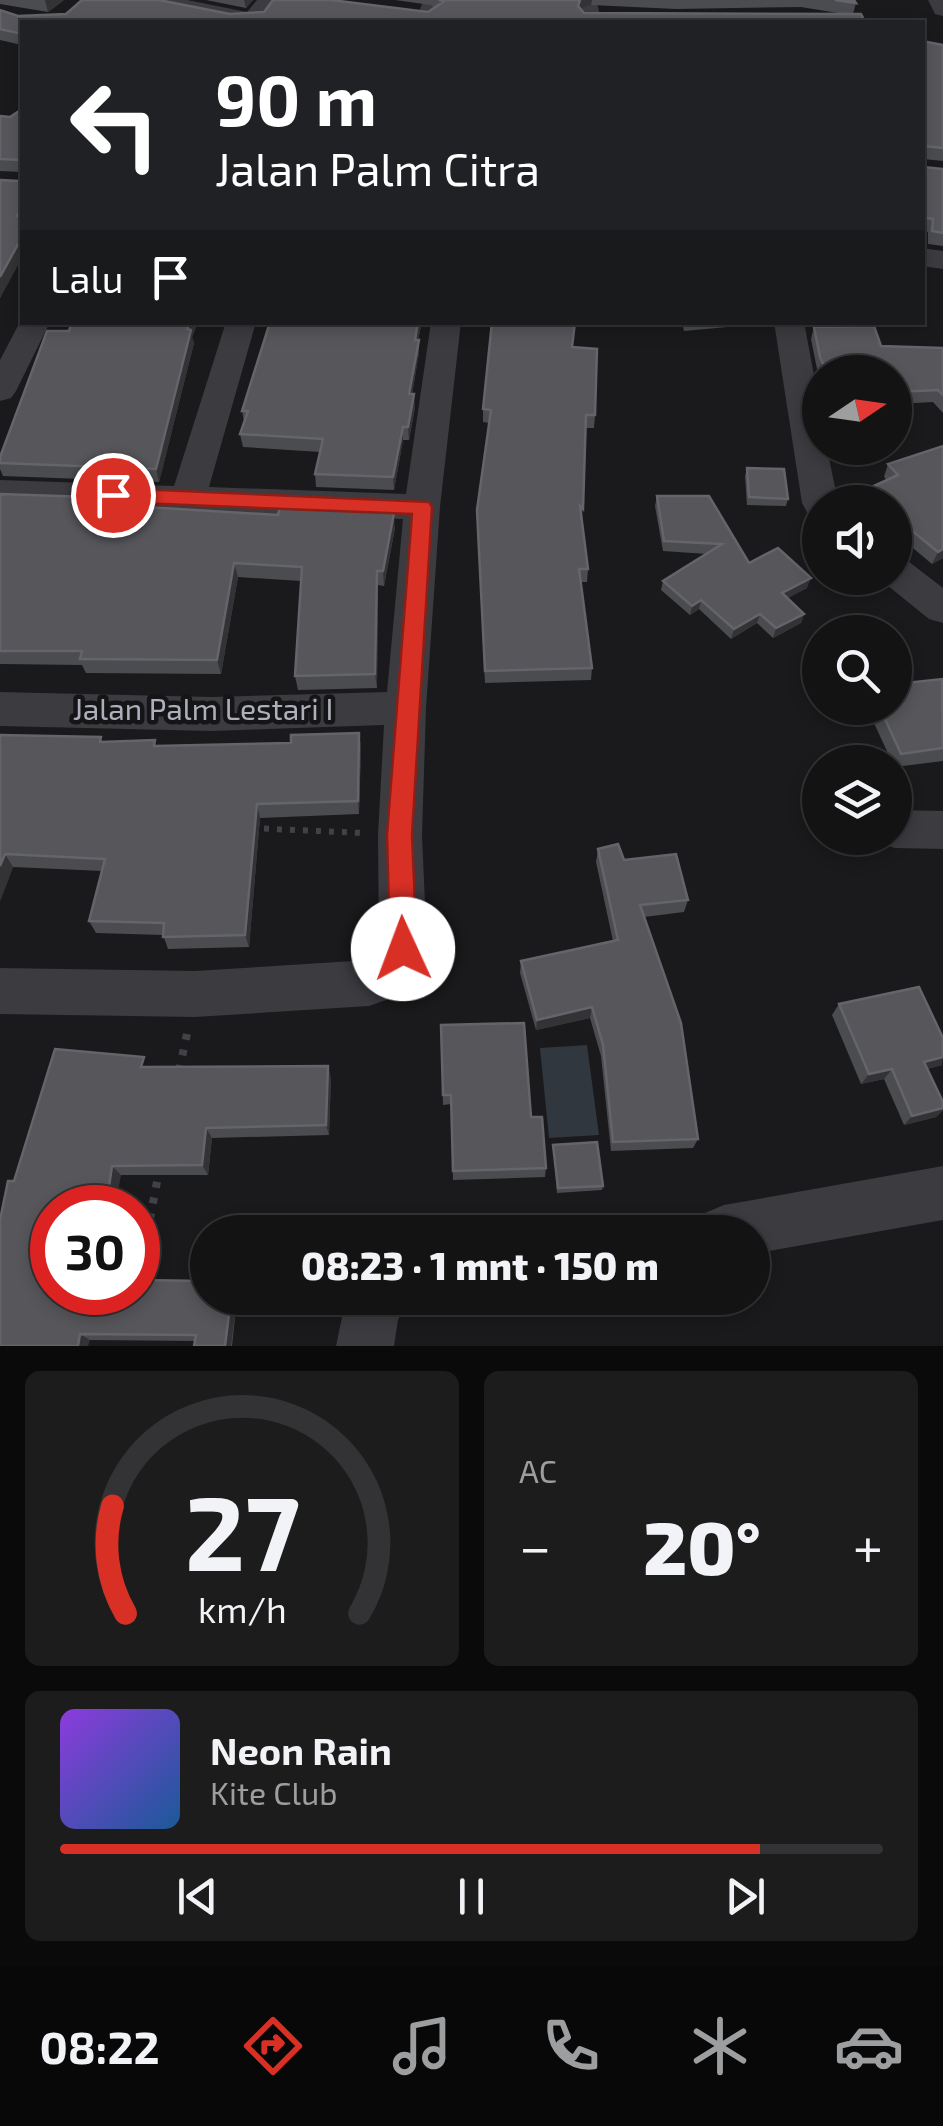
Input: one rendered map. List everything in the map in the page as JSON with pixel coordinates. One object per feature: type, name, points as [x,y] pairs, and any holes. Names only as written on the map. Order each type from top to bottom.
[{"type":"street","points":[[154,0],[246,20]]},
{"type":"street","points":[[252,20],[268,0]]},
{"type":"street","points":[[939,0],[943,9]]},
{"type":"street","points":[[0,391],[33,325]]},
{"type":"street","points":[[188,497],[240,325]]},
{"type":"street","points":[[0,993],[194,994],[369,983],[392,976],[403,949],[400,835],[406,708],[422,507],[446,325]]},
{"type":"street","points":[[790,325],[817,485]]},
{"type":"street","points":[[0,492],[422,507]]},
{"type":"street","points":[[912,584],[943,609]]},
{"type":"street","name":"Jalan Palm Lestari I","points":[[0,710],[211,714],[406,708]]},
{"type":"street","points":[[912,829],[943,830]]},
{"type":"street","points":[[770,1224],[943,1193]]},
{"type":"street","points":[[365,1346],[369,1315]]},
{"type":"path","points":[[248,828],[400,835]]},
{"type":"path","points":[[176,1090],[194,994]]},
{"type":"path","points":[[156,1185],[160,1166]]},
{"type":"shaded area","points":[[587,1045],[599,1135],[549,1138],[540,1048]]},
{"type":"building","points":[[82,0],[159,0],[230,14],[264,12],[273,0],[331,0],[428,12],[443,2],[440,0],[580,0],[578,6],[584,13],[861,14],[864,20],[20,20],[20,34],[0,29],[0,10],[18,16],[66,14]]},
{"type":"building","points":[[925,42],[943,45],[943,148],[925,146]]},
{"type":"building","points":[[20,110],[20,160],[0,159],[0,116],[10,117]]},
{"type":"building","points":[[925,167],[943,169],[943,233],[932,231],[933,219],[925,218]]},
{"type":"building","points":[[0,180],[20,181],[20,241],[0,277]]},
{"type":"building","points":[[71,325],[189,325],[187,329],[191,330],[156,469],[0,463],[47,331],[69,331]]},
{"type":"building","points":[[269,325],[418,325],[415,340],[419,340],[409,394],[414,394],[393,477],[315,474],[323,439],[240,434],[248,411],[242,411]]},
{"type":"building","points":[[492,325],[575,325],[572,347],[597,349],[595,415],[586,415],[583,509],[580,506],[588,569],[579,569],[592,668],[485,671],[477,510],[491,410],[483,409]]},
{"type":"building","points":[[874,326],[881,346],[943,348],[943,395],[938,390],[912,391],[912,355],[820,355],[814,327]]},
{"type":"building","points":[[943,446],[943,549],[938,552],[912,531],[912,485],[876,485],[898,475],[889,465],[912,465],[912,456]]},
{"type":"building","points":[[747,468],[784,469],[788,499],[749,497]]},
{"type":"building","points":[[0,494],[148,499],[146,507],[278,515],[280,507],[305,509],[306,505],[387,508],[386,513],[394,513],[383,571],[377,571],[375,674],[295,676],[302,567],[234,563],[217,660],[80,659],[82,651],[0,651]]},
{"type":"building","points":[[657,496],[709,496],[749,563],[778,548],[802,570],[802,583],[782,593],[804,614],[776,628],[760,614],[734,629],[701,600],[692,606],[663,581],[722,544],[664,541]]},
{"type":"building","points":[[942,679],[943,748],[912,752],[912,745],[897,745],[888,725],[912,725],[912,682]]},
{"type":"building","points":[[359,733],[358,801],[257,804],[245,935],[163,937],[164,923],[89,921],[105,859],[5,854],[0,866],[0,735],[101,737],[100,742],[155,740],[154,746],[291,743],[291,735]]},
{"type":"building","points":[[618,844],[624,860],[676,854],[688,900],[640,905],[681,1023],[698,1139],[613,1142],[603,1045],[592,1007],[537,1020],[521,961],[618,940],[598,849]]},
{"type":"building","points":[[919,987],[943,1038],[943,1057],[924,1062],[943,1108],[912,1116],[892,1069],[869,1074],[839,1004]]},
{"type":"building","points":[[524,1023],[531,1117],[542,1117],[546,1168],[453,1171],[451,1095],[443,1095],[441,1025]]},
{"type":"building","points":[[55,1049],[144,1057],[141,1067],[328,1066],[326,1125],[206,1128],[202,1165],[112,1166],[109,1185],[30,1185],[30,1315],[160,1315],[160,1280],[190,1281],[190,1315],[229,1315],[225,1346],[194,1346],[196,1335],[80,1334],[78,1346],[0,1346],[0,1220],[8,1181],[14,1181]]},
{"type":"building","points":[[597,1142],[603,1186],[558,1188],[553,1145]]},
{"type":"route","points":[[113,495],[422,507],[400,835],[403,949]]}]
